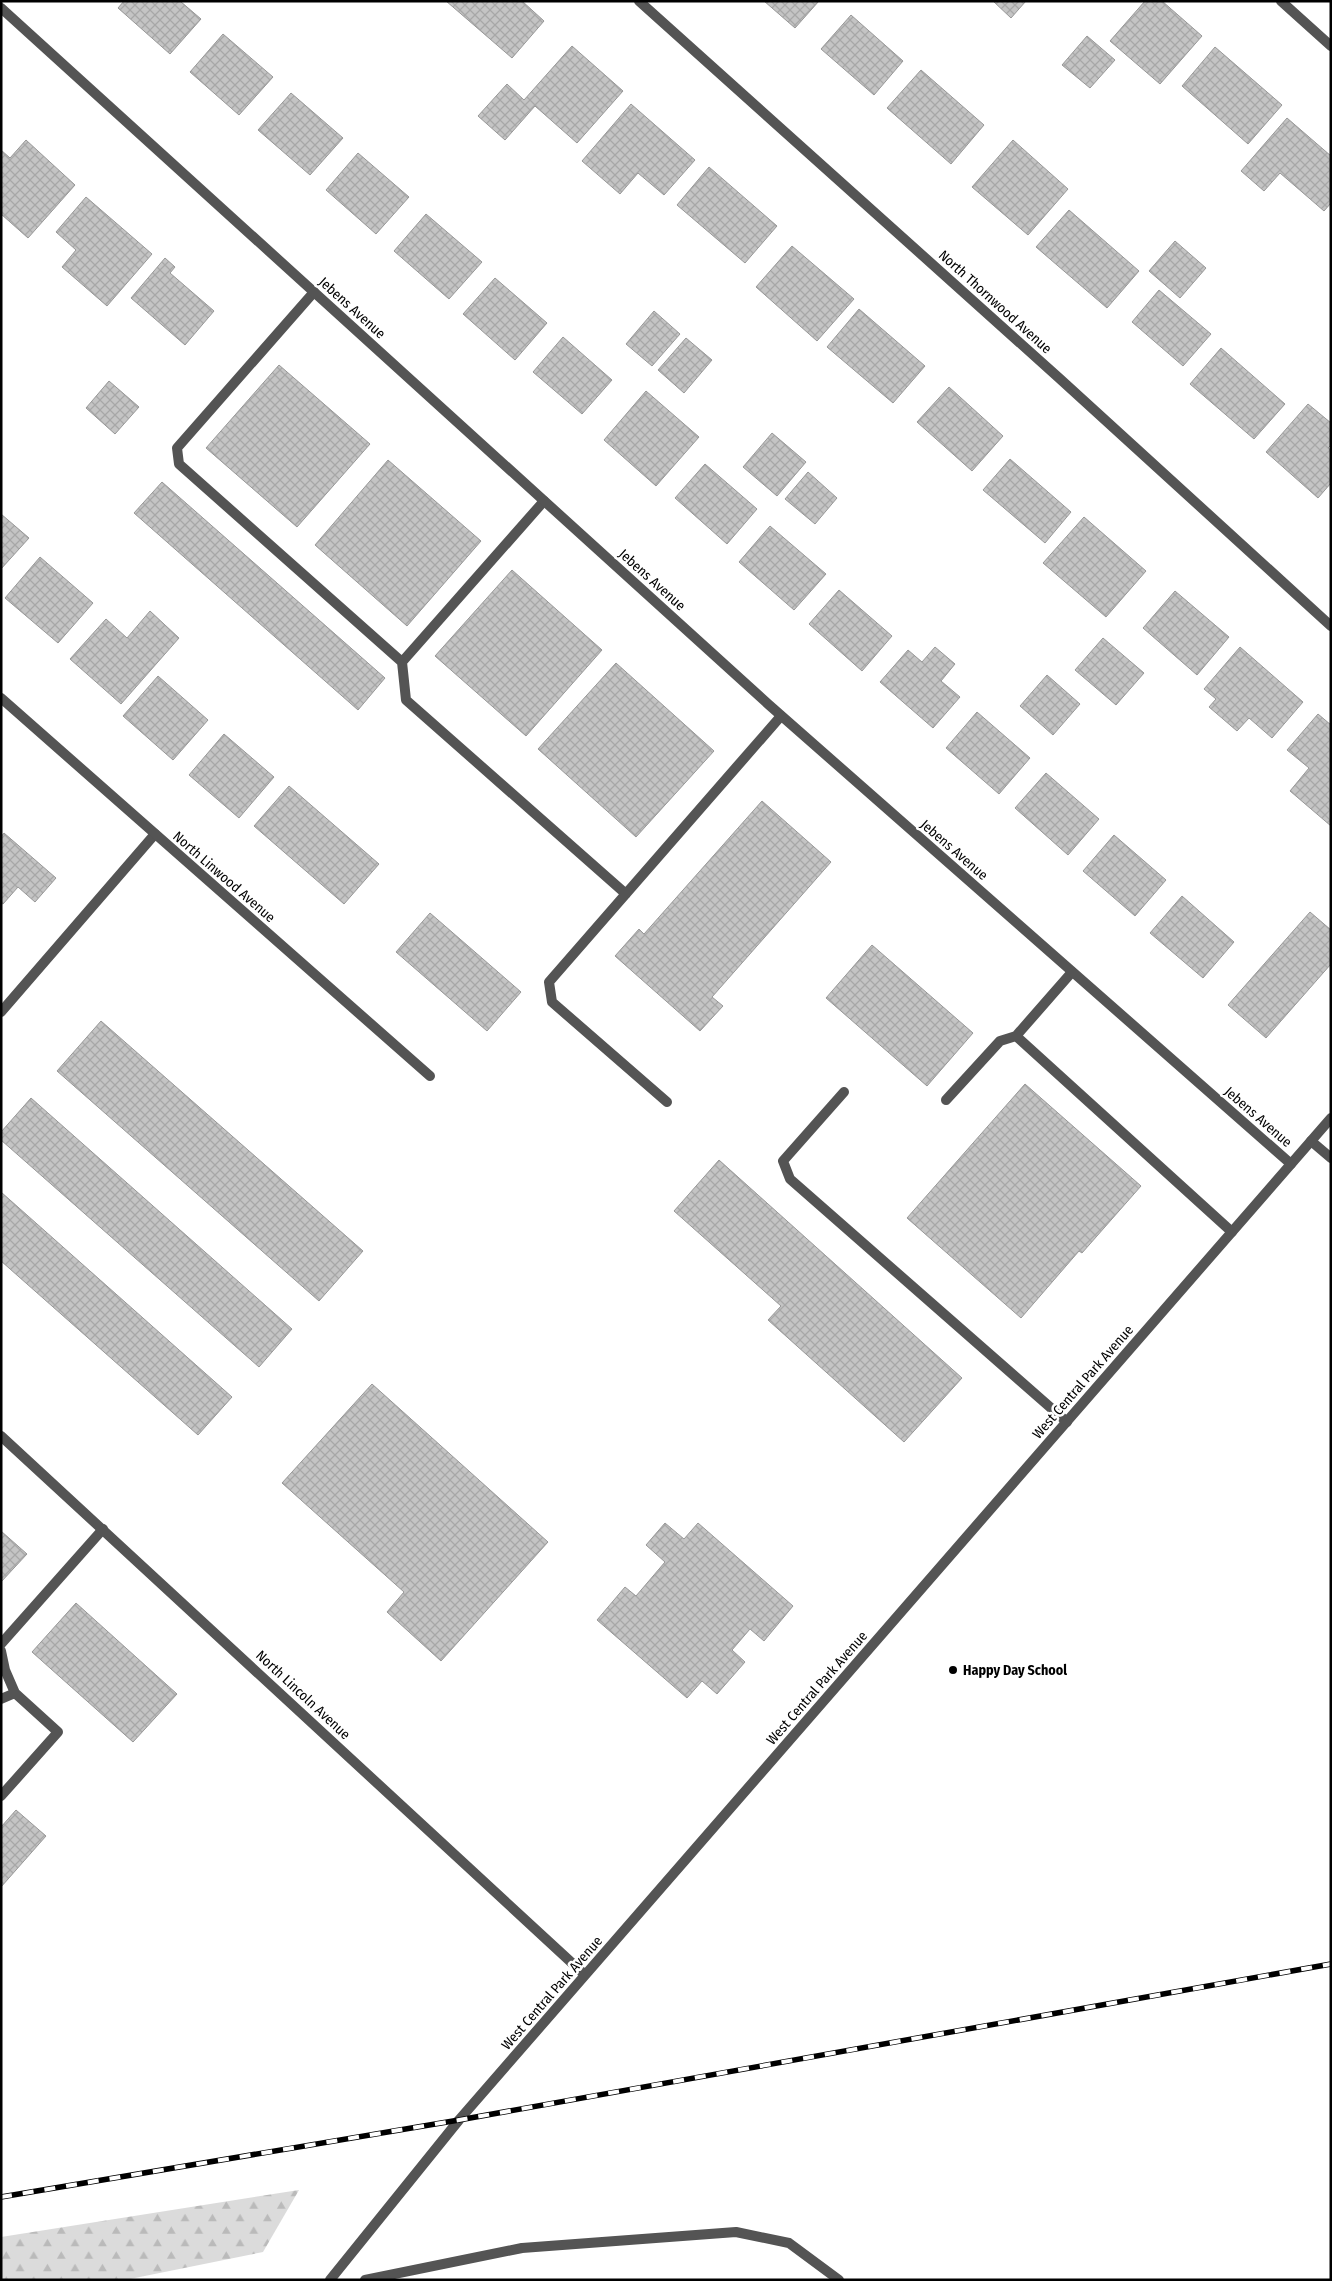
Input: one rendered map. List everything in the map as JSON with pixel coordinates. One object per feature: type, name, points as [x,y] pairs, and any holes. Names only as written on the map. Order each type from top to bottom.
[{"type":"street","name":"North Thornwood Avenue","points":[[639,1],[1331,626]]},
{"type":"street","points":[[1281,1],[1331,46]]},
{"type":"street","name":"Jebens Avenue","points":[[1,8],[781,716],[1291,1164]]},
{"type":"street","points":[[314,292],[177,448],[179,464],[402,662],[406,700],[626,894]]},
{"type":"street","points":[[402,662],[544,501]]},
{"type":"street","name":"North Linwood Avenue","points":[[1,698],[430,1076]]},
{"type":"street","points":[[667,1102],[552,1002],[550,982],[781,716]]},
{"type":"street","points":[[1,1012],[155,834]]},
{"type":"street","points":[[946,1100],[1000,1041],[1016,1036],[1072,972]]},
{"type":"street","points":[[1016,1036],[1232,1232]]},
{"type":"street","points":[[844,1092],[783,1161],[790,1179],[1067,1422]]},
{"type":"street","name":"West Central Park Avenue","points":[[330,2280],[459,2120],[1331,1118]]},
{"type":"street","points":[[1312,1141],[1331,1158]]},
{"type":"street","name":"North Lincoln Avenue","points":[[1,1436],[585,1975]]},
{"type":"street","points":[[1,1644],[102,1528]]},
{"type":"street","points":[[1,1651],[5,1670],[14,1693],[58,1732],[1,1796]]},
{"type":"street","points":[[1,1699],[14,1693]]},
{"type":"street","points":[[365,2280],[522,2248],[736,2232],[789,2244],[839,2280]]},
{"type":"green space","points":[[299,2190],[263,2252],[125,2280],[1,2280],[1,2237]]},
{"type":"building","points":[[124,1],[180,1],[201,19],[170,54],[118,8]]},
{"type":"building","points":[[446,1],[522,1],[544,21],[512,58]]},
{"type":"building","points":[[764,1],[819,1],[795,28]]},
{"type":"building","points":[[993,1],[1026,1],[1011,18]]},
{"type":"building","points":[[1145,1],[1162,1],[1202,36],[1160,84],[1110,41]]},
{"type":"building","points":[[851,15],[903,61],[874,95],[821,49]]},
{"type":"building","points":[[223,34],[273,77],[239,115],[190,72]]},
{"type":"building","points":[[1087,36],[1115,60],[1090,88],[1062,65]]},
{"type":"building","points":[[572,46],[623,91],[577,143],[535,106],[505,140],[478,116],[507,84],[524,100]]},
{"type":"building","points":[[1215,47],[1282,105],[1248,144],[1182,86]]},
{"type":"building","points":[[921,70],[984,125],[951,164],[887,108]]},
{"type":"building","points":[[291,93],[343,138],[310,175],[258,130]]},
{"type":"building","points":[[631,104],[695,160],[664,195],[638,173],[620,194],[582,161]]},
{"type":"building","points":[[1287,118],[1331,156],[1331,203],[1324,211],[1280,173],[1264,191],[1241,171]]},
{"type":"building","points":[[26,140],[75,185],[28,238],[1,214],[1,150],[10,158]]},
{"type":"building","points":[[1013,140],[1068,189],[1028,235],[972,187]]},
{"type":"building","points":[[358,153],[409,197],[376,234],[326,190]]},
{"type":"building","points":[[709,167],[777,226],[745,263],[677,205]]},
{"type":"building","points":[[86,197],[152,254],[107,306],[62,267],[76,250],[56,232]]},
{"type":"building","points":[[1069,210],[1139,271],[1107,308],[1036,247]]},
{"type":"building","points":[[426,214],[482,262],[449,299],[394,251]]},
{"type":"building","points":[[1175,241],[1206,268],[1180,298],[1149,271]]},
{"type":"building","points":[[792,246],[854,299],[817,341],[756,287]]},
{"type":"building","points":[[165,258],[175,267],[170,273],[214,311],[185,345],[131,298]]},
{"type":"building","points":[[495,278],[547,323],[515,360],[463,314]]},
{"type":"building","points":[[1159,290],[1211,334],[1183,366],[1132,322]]},
{"type":"building","points":[[859,309],[925,366],[893,403],[827,347]]},
{"type":"building","points":[[654,311],[680,334],[652,366],[626,344]]},
{"type":"building","points":[[563,337],[612,380],[582,414],[533,372]]},
{"type":"building","points":[[686,338],[712,360],[684,393],[658,370]]},
{"type":"building","points":[[1221,348],[1285,404],[1254,439],[1190,384]]},
{"type":"building","points":[[279,365],[370,444],[297,527],[206,448]]},
{"type":"building","points":[[109,381],[139,407],[115,434],[86,408]]},
{"type":"building","points":[[949,387],[1003,436],[972,471],[917,422]]},
{"type":"building","points":[[646,391],[699,437],[656,486],[604,440]]},
{"type":"building","points":[[1308,404],[1331,423],[1331,445],[1328,448],[1331,450],[1331,483],[1318,498],[1266,452]]},
{"type":"building","points":[[772,433],[806,462],[777,496],[743,467]]},
{"type":"building","points":[[1010,459],[1071,512],[1045,543],[983,490]]},
{"type":"building","points":[[388,460],[481,541],[407,626],[315,545]]},
{"type":"building","points":[[705,464],[757,509],[727,544],[675,498]]},
{"type":"building","points":[[808,472],[837,498],[815,524],[785,499]]},
{"type":"building","points":[[162,482],[385,678],[358,710],[134,513]]},
{"type":"building","points":[[1,514],[29,538],[1,569]]},
{"type":"building","points":[[1084,517],[1146,571],[1106,617],[1043,563]]},
{"type":"building","points":[[770,526],[826,574],[794,610],[739,562]]},
{"type":"building","points":[[40,557],[93,603],[58,643],[5,598]]},
{"type":"building","points":[[512,570],[602,650],[526,736],[435,656]]},
{"type":"building","points":[[839,590],[892,636],[862,671],[809,624]]},
{"type":"building","points":[[1175,591],[1229,637],[1197,675],[1143,628]]},
{"type":"building","points":[[150,611],[179,638],[121,704],[70,659],[106,619],[127,638]]},
{"type":"building","points":[[1103,638],[1144,673],[1116,705],[1075,670]]},
{"type":"building","points":[[935,647],[955,664],[941,681],[960,697],[933,728],[880,682],[908,650],[922,662]]},
{"type":"building","points":[[1240,647],[1303,702],[1272,738],[1249,718],[1237,731],[1209,707],[1216,699],[1204,689]]},
{"type":"building","points":[[616,663],[714,751],[636,837],[538,749]]},
{"type":"building","points":[[1047,675],[1080,704],[1053,735],[1020,706]]},
{"type":"building","points":[[158,676],[208,720],[173,760],[123,716]]},
{"type":"building","points":[[977,712],[1030,758],[999,794],[946,748]]},
{"type":"building","points":[[1318,714],[1331,725],[1331,826],[1290,791],[1309,768],[1287,750]]},
{"type":"building","points":[[224,734],[274,777],[239,818],[189,775]]},
{"type":"building","points":[[1046,773],[1099,819],[1068,855],[1015,808]]},
{"type":"building","points":[[289,786],[379,864],[344,904],[254,826]]},
{"type":"building","points":[[762,801],[831,862],[712,997],[723,1006],[700,1031],[615,956],[639,929],[644,934]]},
{"type":"building","points":[[4,833],[56,878],[35,902],[18,887],[3,904],[1,903],[1,837]]},
{"type":"building","points":[[1114,835],[1166,880],[1135,916],[1083,871]]},
{"type":"building","points":[[1182,896],[1234,942],[1203,978],[1150,933]]},
{"type":"building","points":[[1310,912],[1331,930],[1331,964],[1266,1038],[1228,1005]]},
{"type":"building","points":[[430,913],[521,992],[487,1031],[396,952]]},
{"type":"building","points":[[872,945],[973,1033],[927,1086],[826,998]]},
{"type":"building","points":[[101,1021],[363,1251],[319,1301],[57,1071]]},
{"type":"building","points":[[1025,1084],[1141,1186],[1082,1253],[1079,1251],[1021,1318],[907,1218]]},
{"type":"building","points":[[31,1098],[292,1329],[259,1367],[1,1140],[1,1132]]},
{"type":"building","points":[[719,1160],[962,1378],[904,1442],[768,1320],[781,1306],[674,1211]]},
{"type":"building","points":[[1,1192],[232,1397],[198,1435],[1,1261]]},
{"type":"building","points":[[372,1384],[548,1542],[441,1661],[387,1612],[404,1592],[282,1483]]},
{"type":"building","points":[[665,1523],[684,1539],[698,1523],[793,1606],[764,1641],[750,1629],[732,1650],[745,1662],[717,1694],[702,1681],[687,1698],[597,1620],[625,1587],[636,1596],[665,1562],[646,1545]]},
{"type":"building","points":[[1,1531],[27,1554],[1,1582]]},
{"type":"building","points":[[76,1603],[177,1694],[133,1742],[32,1652]]},
{"type":"building","points":[[16,1810],[46,1836],[1,1887],[1,1827]]},
{"type":"railway","points":[[1,2197],[459,2120],[1331,1964]]},
{"type":"place","name":"Happy Day School","points":[[953,1670]]}]
